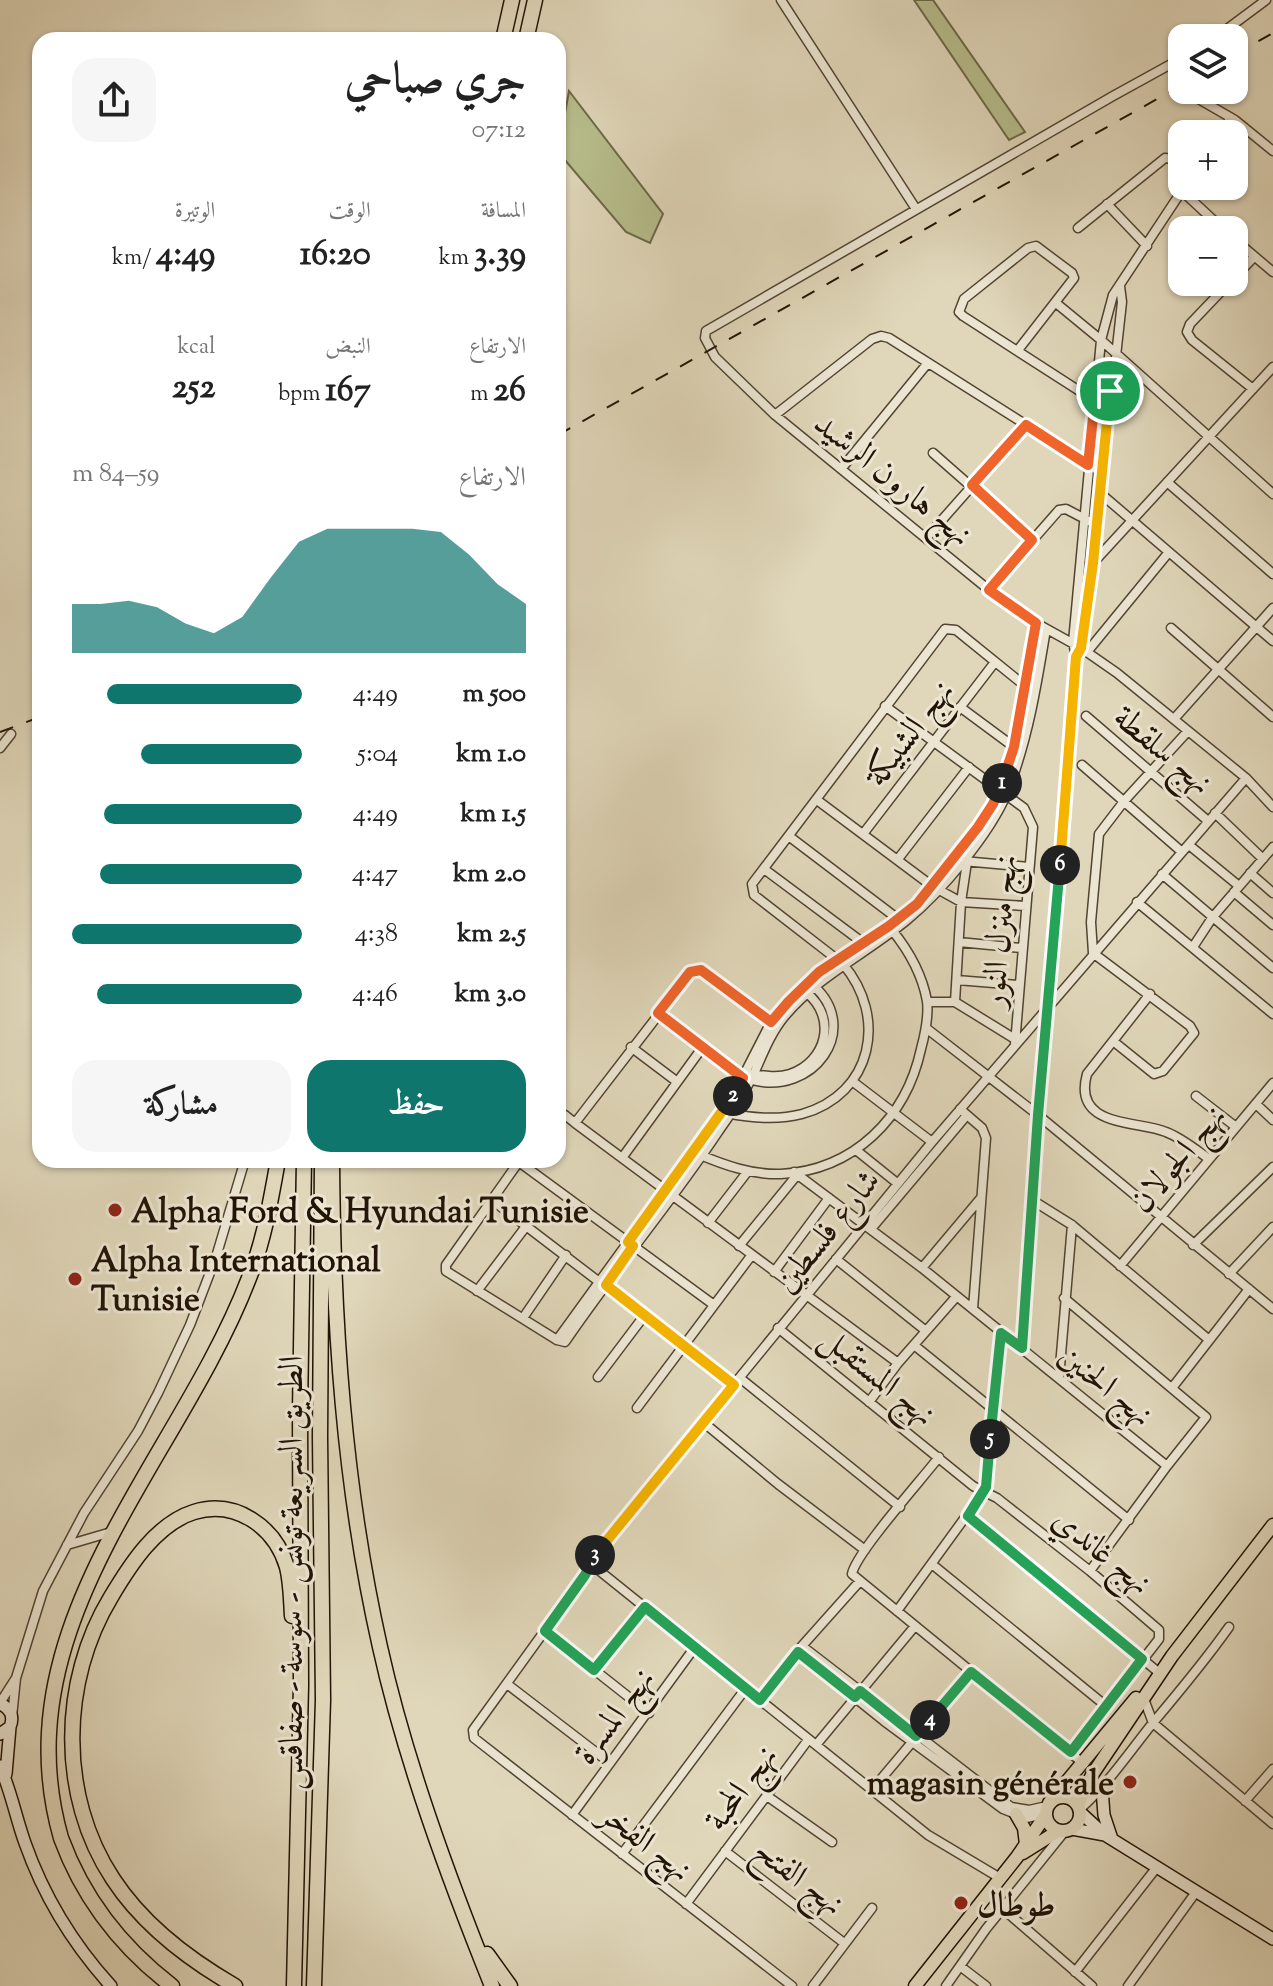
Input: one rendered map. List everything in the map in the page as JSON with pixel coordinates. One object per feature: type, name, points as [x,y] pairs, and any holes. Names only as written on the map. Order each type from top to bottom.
[{"type":"highway","points":[[505,32],[512,0]]},
{"type":"highway","points":[[528,32],[535,0]]},
{"type":"highway","points":[[172,1986],[129,1949],[102,1917],[77,1877],[61,1838],[46,1781],[43,1725],[51,1666],[68,1611],[108,1533],[206,1367],[250,1277],[276,1168]]},
{"type":"highway","name":"الطريق السريعة تونس - سوسة - صفاقس","points":[[294,1986],[301,1685],[300,1411],[304,1168]]},
{"type":"highway","name":"الطريق السريعة تونس - سوسة - صفاقس","points":[[314,1986],[323,1700],[320,1437],[322,1168]]},
{"type":"highway","points":[[332,1168],[334,1287],[343,1422],[371,1603],[386,1674],[416,1776],[492,1986]]},
{"type":"highway","points":[[235,1986],[185,1954],[142,1915],[117,1885],[98,1854],[83,1811],[73,1765],[72,1724],[78,1677],[105,1606],[139,1555],[166,1528],[180,1519],[210,1509],[239,1511],[266,1531],[277,1547],[289,1577],[301,1685]]},
{"type":"highway","points":[[466,1917],[495,1968],[510,1986]]},
{"type":"main road","points":[[1017,1857],[1078,1822],[1079,1809],[1092,1775],[1172,1656],[1273,1525]]},
{"type":"main road","points":[[915,1986],[1017,1857],[1047,1810],[1172,1656]]},
{"type":"main road","points":[[1047,1810],[1064,1796],[1079,1809]]},
{"type":"main road","points":[[1047,1810],[1051,1827],[1065,1831]]},
{"type":"main road","points":[[1016,1814],[1024,1828],[1026,1844]]},
{"type":"street","points":[[781,0],[916,209],[1168,66]]},
{"type":"street","points":[[1234,24],[1266,0]]},
{"type":"street","points":[[1206,104],[1273,151]]},
{"type":"street","points":[[1078,228],[1168,158]]},
{"type":"street","points":[[1080,647],[1088,465],[1101,340],[1111,302],[1176,200]]},
{"type":"street","points":[[1195,200],[1210,216]]},
{"type":"street","points":[[1107,204],[1147,246]]},
{"type":"street","name":"نهج هارون الرشيد","points":[[916,209],[706,331],[705,338],[715,357],[775,415],[989,590],[1036,623],[1080,647],[1246,778],[1273,807]]},
{"type":"street","points":[[1018,350],[1074,278],[1072,273],[1034,246],[964,299],[959,308],[963,316],[1095,401],[1109,403]]},
{"type":"street","points":[[1248,252],[1273,272]]},
{"type":"street","points":[[1248,263],[1254,257]]},
{"type":"street","points":[[1022,1348],[1076,657],[1093,563],[1122,302],[1120,286]]},
{"type":"street","points":[[1217,296],[1190,324],[1187,332],[1192,340],[1253,389]]},
{"type":"street","points":[[1056,303],[1271,489]]},
{"type":"street","points":[[775,415],[876,337],[889,338],[1102,473]]},
{"type":"street","points":[[842,468],[927,364]]},
{"type":"street","points":[[1093,563],[1273,367]]},
{"type":"street","points":[[1086,393],[1096,389],[1110,391]]},
{"type":"street","points":[[926,538],[1026,425]]},
{"type":"street","points":[[933,453],[1032,540]]},
{"type":"street","points":[[1167,482],[1273,574]]},
{"type":"street","points":[[1100,493],[1273,641]]},
{"type":"street","points":[[989,590],[1059,510],[1066,509],[1096,526]]},
{"type":"street","points":[[1080,647],[1119,609],[1169,552]]},
{"type":"street","points":[[1174,719],[1273,608]]},
{"type":"street","points":[[774,1024],[862,942],[891,928],[936,888],[1003,793],[1036,623]]},
{"type":"street","points":[[1171,628],[1273,717]]},
{"type":"street","points":[[727,1112],[761,1117],[801,1114],[838,1095],[852,1081],[863,1062],[868,1042],[869,1021],[861,989],[840,962],[754,895],[752,884],[945,629],[956,630],[1035,694]]},
{"type":"street","points":[[515,1168],[446,1265],[446,1271],[557,1340],[698,1154],[727,1112],[774,1024],[806,983],[891,928],[965,862],[1003,793],[1024,741],[1046,629]]},
{"type":"street","name":"نهج الشبيكة","points":[[863,834],[995,662]]},
{"type":"street","name":"نهج منزل النور","points":[[885,706],[1003,793],[1030,817],[1033,827],[1015,1042]]},
{"type":"street","points":[[960,707],[1014,747]]},
{"type":"street","name":"نهج سلقطة","points":[[1086,716],[1208,821]]},
{"type":"street","points":[[1113,1041],[1154,1074],[1163,1071],[1194,1033],[1190,1026],[1150,994],[1093,953],[1091,937],[1097,845],[1105,824],[1188,731]]},
{"type":"street","points":[[0,737],[11,734],[0,748]]},
{"type":"street","points":[[1082,765],[1236,889],[1273,925]]},
{"type":"street","points":[[898,859],[969,767]]},
{"type":"street","name":"شارع فلسطين","points":[[472,1734],[597,1552],[778,1328],[868,1226],[897,1183],[932,1142],[963,1112],[1015,1042],[1246,778]]},
{"type":"street","points":[[817,800],[936,888],[961,902],[1026,906]]},
{"type":"street","points":[[1215,813],[1263,859]]},
{"type":"street","points":[[790,837],[898,919]]},
{"type":"street","points":[[1193,947],[1212,918],[1273,847]]},
{"type":"street","points":[[965,862],[1029,867]]},
{"type":"street","points":[[955,1002],[965,862]]},
{"type":"street","points":[[764,869],[862,942]]},
{"type":"street","points":[[1250,873],[1273,893]]},
{"type":"street","points":[[1162,874],[1273,968]]},
{"type":"street","points":[[1137,902],[1273,1014]]},
{"type":"street","points":[[698,1154],[748,1171],[796,1174],[856,1150],[895,1114],[914,1075],[926,1028],[927,1002],[914,962],[891,928]]},
{"type":"street","points":[[959,942],[1021,948]]},
{"type":"street","points":[[575,1123],[693,970],[701,970],[774,1024]]},
{"type":"street","points":[[957,980],[1018,985]]},
{"type":"street","points":[[658,1013],[702,1048],[746,1075],[773,1083],[792,1081],[806,1075],[825,1055],[832,1031],[832,1019],[825,998],[814,986]]},
{"type":"street","points":[[746,1075],[792,1073],[811,1062],[824,1035],[824,1019],[818,1003],[807,993]]},
{"type":"street","points":[[1150,994],[1087,1074],[1087,1098],[1097,1112],[1111,1121],[1162,1130],[1209,1159]]},
{"type":"street","points":[[927,1002],[955,1002],[1015,1042]]},
{"type":"street","points":[[926,1028],[1038,1115],[1273,1309]]},
{"type":"street","points":[[631,1047],[676,1081]]},
{"type":"street","points":[[622,1158],[702,1048]]},
{"type":"street","points":[[852,1081],[932,1142]]},
{"type":"street","name":"نهج الجولان","points":[[1120,1266],[1273,1083]]},
{"type":"street","points":[[1196,1096],[1236,1127]]},
{"type":"street","points":[[1256,1104],[1273,1120]]},
{"type":"street","points":[[868,1226],[963,1112],[982,1128],[986,1138],[973,1309]]},
{"type":"street","points":[[566,1118],[898,1363]]},
{"type":"street","points":[[856,1150],[897,1183]]},
{"type":"street","points":[[1193,1245],[1273,1167]]},
{"type":"street","points":[[7,1727],[16,1678],[43,1591],[67,1545],[138,1431],[190,1325],[216,1257],[243,1168]]},
{"type":"street","points":[[529,1168],[714,1305]]},
{"type":"street","points":[[708,1223],[748,1171]]},
{"type":"street","points":[[739,1246],[796,1174]]},
{"type":"street","name":"نهج الحنين","points":[[796,1174],[922,1268],[1167,1466]]},
{"type":"street","points":[[774,1272],[829,1198]]},
{"type":"street","points":[[922,1268],[980,1199]]},
{"type":"street","points":[[492,1200],[682,1346],[737,1382],[900,1507]]},
{"type":"street","points":[[1032,1200],[1072,1225],[1208,1339]]},
{"type":"street","points":[[477,1291],[527,1225]]},
{"type":"street","points":[[1059,1378],[1072,1225]]},
{"type":"street","points":[[1229,1274],[1272,1230]]},
{"type":"street","points":[[523,1318],[566,1255]]},
{"type":"street","points":[[637,1408],[751,1256]]},
{"type":"street","points":[[836,1259],[926,1331]]},
{"type":"street","points":[[1172,1388],[1249,1289]]},
{"type":"street","points":[[869,1402],[898,1363],[956,1297]]},
{"type":"street","points":[[1064,1298],[1206,1417],[1090,1571]]},
{"type":"street","points":[[598,1377],[644,1316]]},
{"type":"street","name":"نهج المستقبل","points":[[778,1328],[984,1492]]},
{"type":"street","points":[[897,1611],[984,1492],[1001,1333]]},
{"type":"street","points":[[914,1345],[1129,1520]]},
{"type":"street","points":[[703,1422],[865,1550]]},
{"type":"street","points":[[939,1457],[865,1550],[852,1571],[860,1581],[1084,1764]]},
{"type":"street","name":"نهج غاندي","points":[[984,1492],[997,1498],[1090,1571],[1159,1630],[1159,1639],[1142,1659]]},
{"type":"street","points":[[968,1516],[1157,1671]]},
{"type":"street","points":[[67,1545],[108,1533]]},
{"type":"street","points":[[591,1564],[928,1835],[1000,1878]]},
{"type":"street","points":[[933,1565],[1106,1706]]},
{"type":"street","points":[[760,1700],[860,1581]]},
{"type":"street","points":[[594,1670],[645,1607]]},
{"type":"street","name":"نهج المحبة","points":[[686,1904],[767,1796],[915,1626]]},
{"type":"street","points":[[1229,1627],[1102,1789],[1079,1809],[1108,1837],[1273,1939]]},
{"type":"street","points":[[545,1631],[649,1713]]},
{"type":"street","name":"نهج المسرة","points":[[572,1815],[695,1647]]},
{"type":"street","points":[[800,1649],[1003,1809],[1034,1818],[1047,1810]]},
{"type":"street","points":[[1071,1752],[1142,1659]]},
{"type":"street","points":[[871,1791],[971,1672]]},
{"type":"street","points":[[5,1778],[8,1709],[0,1704],[16,1678]]},
{"type":"street","points":[[507,1684],[610,1763]]},
{"type":"street","points":[[622,1854],[746,1688]]},
{"type":"street","points":[[1144,1699],[1153,1723],[1273,1824]]},
{"type":"street","name":"نهج الفخر","points":[[472,1734],[792,1986]]},
{"type":"street","points":[[0,1766],[24,1841],[46,1893],[80,1950],[111,1986]]},
{"type":"street","points":[[1245,1801],[1273,1769]]},
{"type":"street","points":[[974,1784],[1011,1807],[1047,1810]]},
{"type":"street","points":[[1102,1789],[1108,1837]]},
{"type":"street","points":[[767,1796],[832,1842]]},
{"type":"street","points":[[946,1986],[1002,1908],[1065,1831],[1108,1837]]},
{"type":"street","name":"نهج الفتح","points":[[725,1851],[844,1943]]},
{"type":"street","points":[[1075,1972],[1157,1867]]},
{"type":"street","points":[[1128,1986],[1196,1892]]},
{"type":"street","points":[[813,1986],[872,1908]]},
{"type":"street","points":[[1002,1908],[1092,1986]]},
{"type":"street","points":[[960,1966],[986,1986]]},
{"type":"green space","points":[[914,0],[933,0],[1025,132],[1009,140]]},
{"type":"green space","points":[[569,91],[663,214],[650,243],[626,232],[566,161]]},
{"type":"railway","points":[[1248,47],[1273,33]]},
{"type":"railway","points":[[566,431],[1168,93]]},
{"type":"railway","points":[[0,732],[32,720]]},
{"type":"place","name":"Alpha Ford & Hyundai Tunisie","points":[[115,1210]]},
{"type":"place","name":"Alpha International Tunisie","points":[[75,1279]]},
{"type":"place","name":"magasin générale","points":[[1130,1782]]},
{"type":"place","name":"طوطال","points":[[961,1903]]},
{"type":"route","points":[[1096,389],[1110,391],[1093,563],[1081,648],[1076,657],[1022,1348],[1001,1333],[986,1487],[968,1516],[1142,1659],[1071,1752],[971,1672],[916,1736],[860,1691],[855,1697],[798,1652],[760,1700],[645,1607],[594,1670],[545,1631],[585,1575],[597,1552],[734,1385],[606,1285],[633,1246],[628,1242],[694,1153],[743,1078],[658,1013],[690,972],[698,969],[771,1022],[819,972],[917,904],[960,851],[1000,790],[1014,747],[1036,623],[989,590],[1032,540],[972,485],[1026,425],[1088,465],[1096,389]]}]
